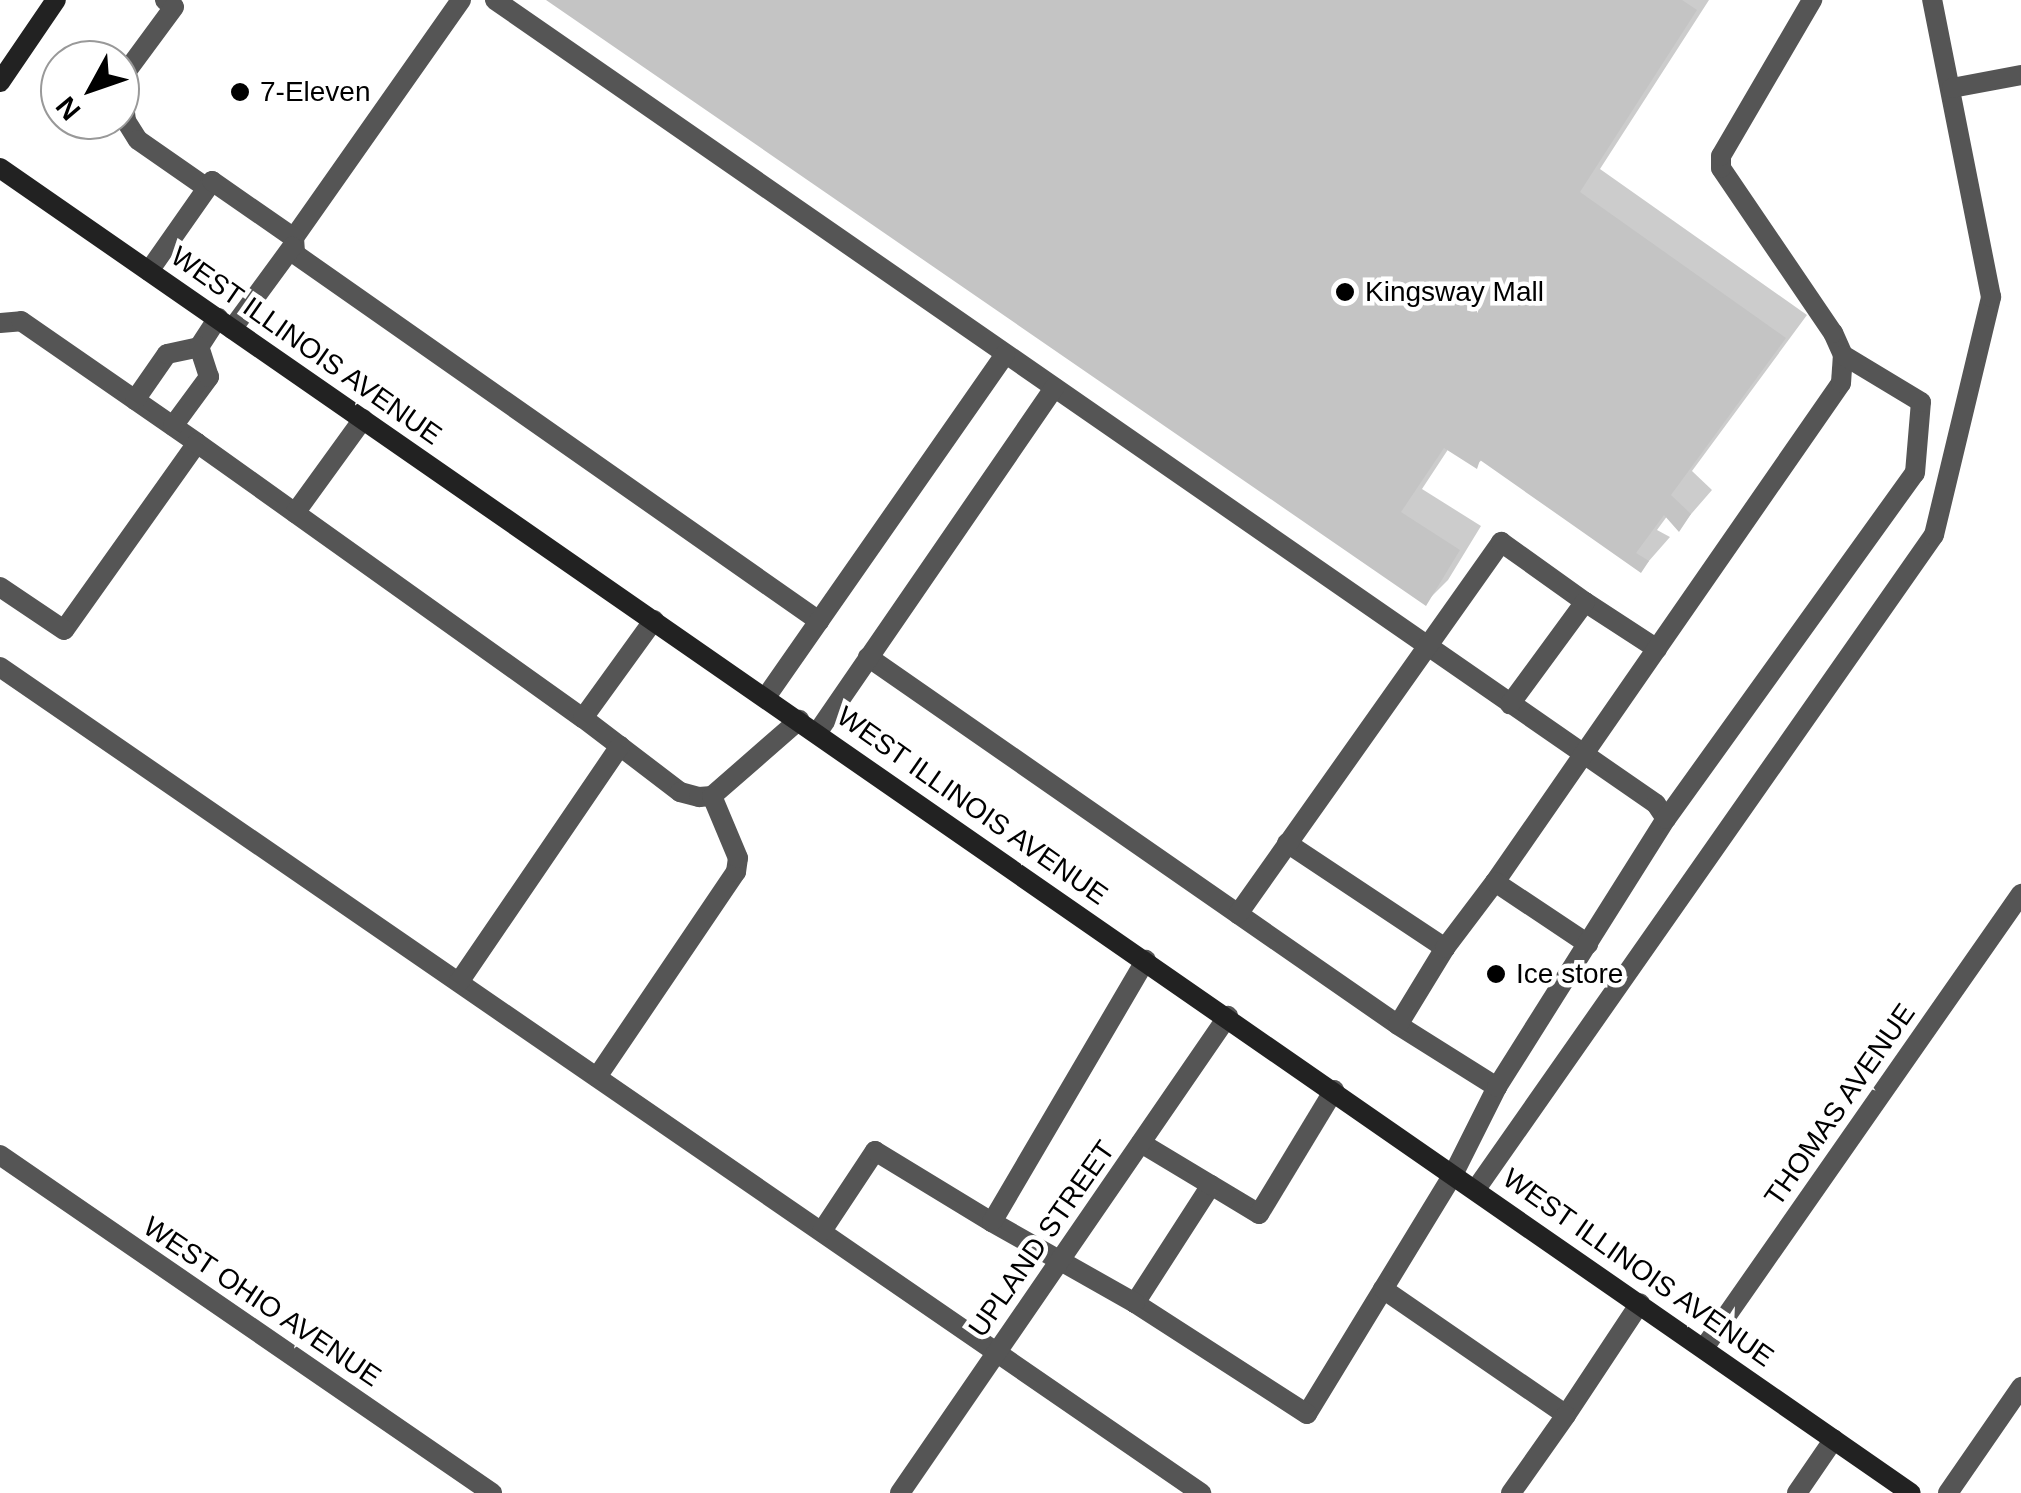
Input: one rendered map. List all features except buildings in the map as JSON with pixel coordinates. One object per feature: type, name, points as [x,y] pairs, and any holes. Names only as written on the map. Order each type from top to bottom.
[{"type":"main road","points":[[0,82],[56,0]]},
{"type":"main road","name":"WEST ILLINOIS AVENUE","points":[[0,168],[1911,1493]]},
{"type":"street","points":[[165,0],[174,6],[122,79],[126,121],[138,140],[207,188]]},
{"type":"street","points":[[136,400],[167,354],[199,347],[225,324],[293,243],[461,0]]},
{"type":"street","points":[[495,0],[1656,804],[1666,819]]},
{"type":"street","points":[[822,1231],[875,1151],[1058,1264],[1134,1303],[1306,1414],[1454,1173],[1497,1087],[1666,819],[1914,473],[1921,402],[1844,355],[1721,168],[1721,156],[1812,0]]},
{"type":"street","points":[[1476,1189],[1934,535],[1991,296],[1932,0]]},
{"type":"street","points":[[1952,88],[2021,75]]},
{"type":"street","points":[[149,271],[212,181],[820,621]]},
{"type":"street","points":[[0,323],[21,321],[174,426],[583,718],[680,792],[712,796],[799,720]]},
{"type":"street","points":[[174,426],[209,377],[199,347]]},
{"type":"street","points":[[766,698],[1004,354]]},
{"type":"street","points":[[1398,1025],[1445,948],[1495,882],[1841,383],[1844,355]]},
{"type":"street","points":[[817,733],[1054,388]]},
{"type":"street","points":[[295,513],[363,419]]},
{"type":"street","points":[[0,587],[64,630],[197,443]]},
{"type":"street","points":[[1238,914],[1423,644],[1501,542],[1657,649]]},
{"type":"street","points":[[1510,704],[1585,602]]},
{"type":"street","points":[[583,718],[654,620]]},
{"type":"street","points":[[868,657],[1398,1025],[1497,1087]]},
{"type":"street","points":[[0,667],[1201,1493]]},
{"type":"street","points":[[459,982],[620,746]]},
{"type":"street","points":[[597,1077],[736,872],[738,858],[712,796]]},
{"type":"street","points":[[1287,843],[1445,948]]},
{"type":"street","points":[[1495,882],[1588,944]]},
{"type":"street","name":"THOMAS AVENUE","points":[[1704,1348],[2021,894]]},
{"type":"street","points":[[992,1222],[1146,960]]},
{"type":"street","name":"UPLAND STREET","points":[[900,1493],[1228,1016]]},
{"type":"street","points":[[1141,1143],[1259,1214],[1334,1090]]},
{"type":"street","name":"WEST OHIO AVENUE","points":[[0,1156],[492,1493]]},
{"type":"street","points":[[1134,1303],[1211,1186]]},
{"type":"street","points":[[1383,1289],[1566,1415]]},
{"type":"street","points":[[1510,1493],[1640,1303]]},
{"type":"street","points":[[1948,1493],[2021,1386]]},
{"type":"street","points":[[1797,1493],[1834,1439]]},
{"type":"place","name":"7-Eleven","points":[[240,92]]},
{"type":"place","name":"Kingsway Mall","points":[[1345,292]]},
{"type":"place","name":"Ice store","points":[[1496,974]]}]
